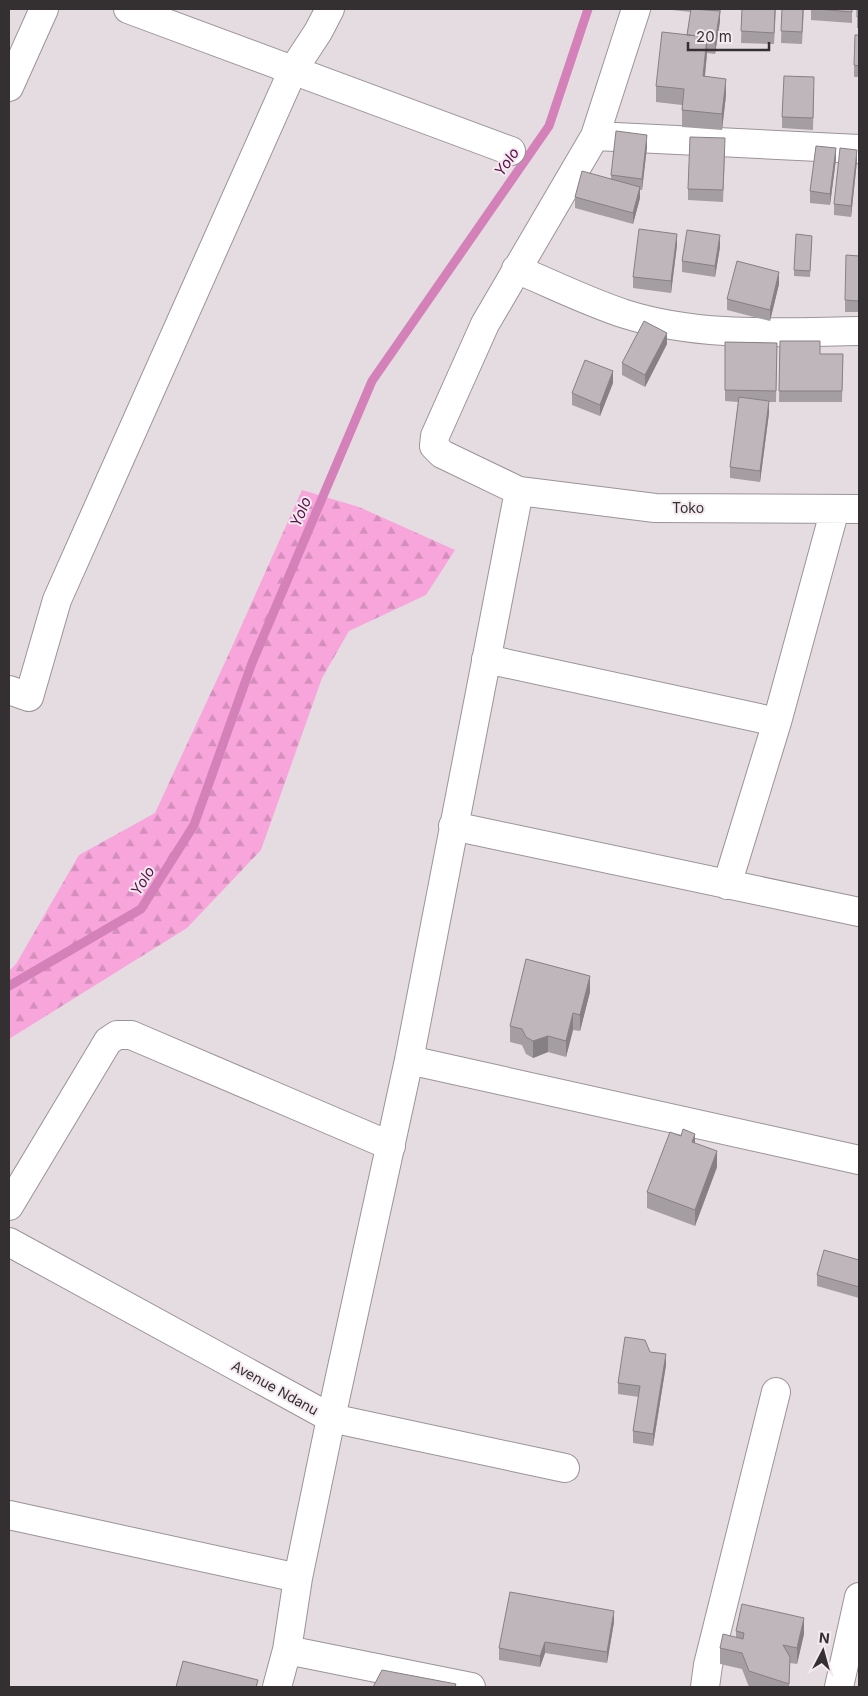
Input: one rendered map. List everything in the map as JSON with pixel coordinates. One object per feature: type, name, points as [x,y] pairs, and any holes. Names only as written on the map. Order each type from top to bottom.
[{"type":"street","points":[[9,87],[44,9]]},
{"type":"street","points":[[128,9],[511,151]]},
{"type":"street","points":[[9,690],[30,697],[57,600],[293,70],[318,32],[330,9]]},
{"type":"street","points":[[636,9],[594,136],[516,269],[624,314],[666,324],[739,333],[859,331]]},
{"type":"street","points":[[594,136],[859,149]]},
{"type":"street","name":"Toko","points":[[516,269],[481,333],[435,436],[434,446],[442,454],[518,491],[656,508],[847,509]]},
{"type":"street","points":[[277,1687],[287,1650],[298,1578],[331,1418],[409,1060],[518,491]]},
{"type":"street","points":[[727,885],[777,722],[847,509]]},
{"type":"street","points":[[486,659],[777,722]]},
{"type":"street","points":[[453,826],[859,912]]},
{"type":"street","points":[[9,1206],[108,1041],[117,1035],[131,1035],[391,1146]]},
{"type":"street","points":[[409,1060],[859,1160]]},
{"type":"street","name":"Avenue Ndanu","points":[[9,1242],[331,1418],[565,1468]]},
{"type":"street","points":[[705,1687],[708,1664],[776,1392]]},
{"type":"street","points":[[9,1515],[298,1578]]},
{"type":"street","points":[[839,1687],[859,1597]]},
{"type":"street","points":[[287,1650],[471,1687]]},
{"type":"green space","points":[[302,490],[359,507],[455,550],[426,595],[349,631],[322,678],[261,850],[187,928],[9,1039],[9,971],[16,964],[79,855],[155,813]]},
{"type":"building","points":[[691,9],[720,11],[715,42],[707,41],[707,37],[687,35]]},
{"type":"building","points":[[742,9],[775,9],[774,33],[741,31]]},
{"type":"building","points":[[782,9],[803,9],[802,32],[781,31]]},
{"type":"building","points":[[817,9],[852,9],[852,12]]},
{"type":"building","points":[[857,9],[859,9],[859,17],[857,17]]},
{"type":"building","points":[[662,32],[707,37],[703,76],[726,79],[722,114],[682,110],[684,89],[656,86]]},
{"type":"building","points":[[855,35],[859,35],[859,66],[854,65]]},
{"type":"building","points":[[784,76],[814,77],[813,118],[782,117]]},
{"type":"building","points":[[616,131],[647,135],[642,179],[611,175]]},
{"type":"building","points":[[690,137],[725,138],[723,190],[688,189]]},
{"type":"building","points":[[816,146],[836,148],[830,194],[810,191]]},
{"type":"building","points":[[840,148],[857,150],[851,206],[834,204]]},
{"type":"building","points":[[582,171],[640,187],[633,213],[575,197]]},
{"type":"building","points":[[639,229],[677,234],[671,281],[633,277]]},
{"type":"building","points":[[687,230],[720,235],[715,266],[682,261]]},
{"type":"building","points":[[796,234],[812,236],[810,271],[794,270]]},
{"type":"building","points":[[846,255],[859,256],[859,301],[845,300]]},
{"type":"building","points":[[737,261],[779,272],[770,310],[727,299]]},
{"type":"building","points":[[644,321],[667,333],[645,375],[622,363]]},
{"type":"building","points":[[780,341],[820,341],[820,354],[843,354],[842,391],[779,391]]},
{"type":"building","points":[[725,342],[777,343],[776,391],[725,390]]},
{"type":"building","points":[[585,360],[613,371],[600,405],[572,393]]},
{"type":"building","points":[[739,397],[769,401],[760,471],[730,467]]},
{"type":"building","points":[[526,959],[590,976],[580,1015],[573,1013],[566,1041],[548,1036],[533,1041],[526,1037],[522,1029],[510,1026]]},
{"type":"building","points":[[683,1129],[695,1134],[692,1142],[717,1151],[695,1210],[647,1192],[670,1132],[681,1136]]},
{"type":"building","points":[[824,1250],[859,1260],[859,1287],[817,1275]]},
{"type":"building","points":[[625,1337],[645,1340],[650,1352],[666,1354],[653,1434],[633,1431],[640,1386],[618,1383]]},
{"type":"building","points":[[510,1592],[614,1611],[607,1652],[545,1642],[540,1656],[499,1648]]},
{"type":"building","points":[[742,1604],[804,1618],[797,1648],[783,1645],[790,1657],[789,1684],[749,1671],[742,1653],[720,1648],[723,1634],[743,1639],[744,1633],[736,1631]]},
{"type":"building","points":[[183,1661],[258,1680],[256,1687],[176,1687]]},
{"type":"building","points":[[382,1670],[456,1684],[455,1687],[373,1687]]},
{"type":"waterway","name":"Yolo","points":[[9,986],[141,909],[194,825],[252,663],[372,381],[549,126],[588,9]]}]
